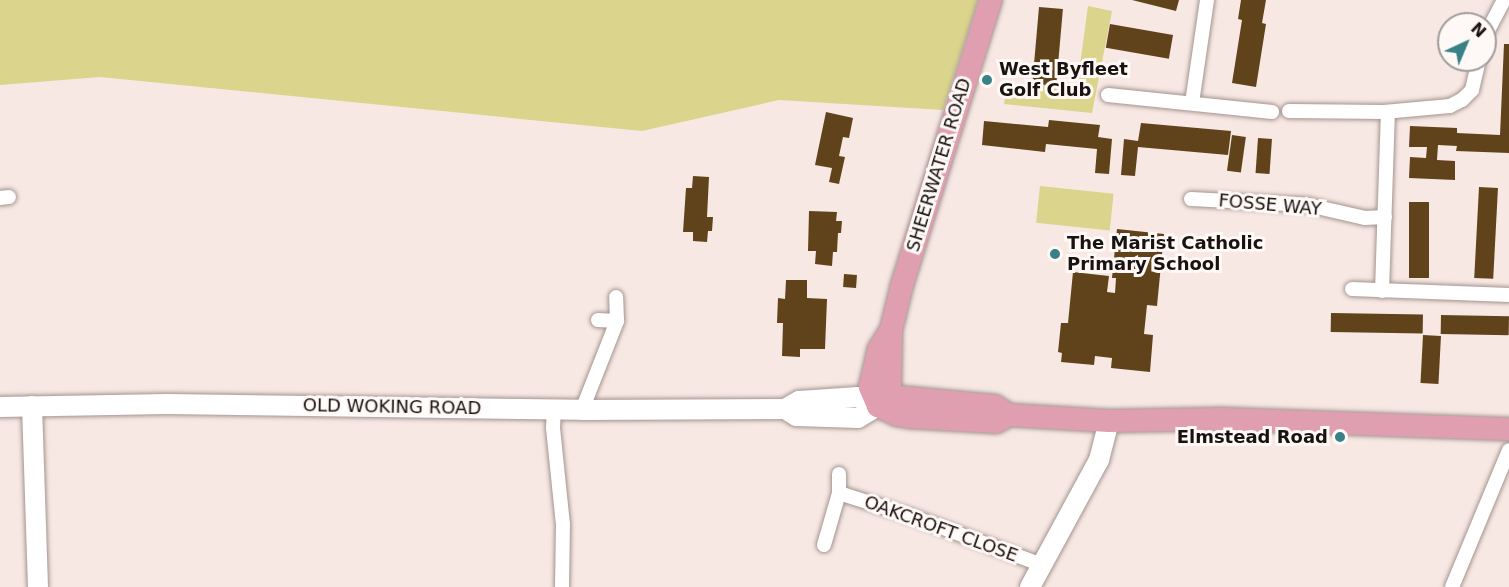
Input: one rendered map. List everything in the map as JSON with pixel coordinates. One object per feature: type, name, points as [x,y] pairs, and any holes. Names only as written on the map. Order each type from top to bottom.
[{"type":"main road","name":"SHEERWATER ROAD","points":[[878,406],[870,387],[879,349],[891,330],[902,285],[991,0]]},
{"type":"main road","name":"OLD WOKING ROAD","points":[[0,407],[167,405],[582,410],[785,409],[799,401],[858,397],[878,406]]},
{"type":"main road","points":[[878,406],[898,397],[995,406],[1009,416],[1109,421],[1232,419],[1509,429]]},
{"type":"main road","points":[[32,406],[38,587]]},
{"type":"main road","points":[[1030,587],[1099,460],[1109,421]]},
{"type":"street","points":[[1192,104],[1207,0]]},
{"type":"street","points":[[1497,18],[1506,4]]},
{"type":"street","points":[[1289,111],[1388,112],[1450,106],[1462,100],[1472,90],[1476,72]]},
{"type":"street","points":[[1108,95],[1272,111]]},
{"type":"street","points":[[1382,291],[1388,112]]},
{"type":"street","name":"FOSSE WAY","points":[[1191,199],[1308,205],[1365,218],[1385,217]]},
{"type":"street","points":[[1352,289],[1509,295]]},
{"type":"street","points":[[582,410],[617,321],[616,297]]},
{"type":"street","points":[[598,320],[617,321]]},
{"type":"street","points":[[554,409],[553,428],[563,524],[562,587]]},
{"type":"street","points":[[1452,587],[1509,450]]},
{"type":"street","name":"OAKCROFT CLOSE","points":[[824,544],[839,493],[839,474]]},
{"type":"street","name":"OAKCROFT CLOSE","points":[[839,493],[911,516],[1042,565]]},
{"type":"shaded area","name":"West Byfleet Golf Club","points":[[0,0],[978,0],[943,110],[779,100],[642,131],[100,77],[0,85]]},
{"type":"shaded area","points":[[1088,6],[1112,11],[1092,113],[1004,104],[1007,83],[1077,87]]},
{"type":"shaded area","points":[[1040,186],[1114,194],[1110,231],[1036,223]]},
{"type":"building","points":[[1132,0],[1179,0],[1176,11]]},
{"type":"building","points":[[1241,0],[1266,0],[1262,23],[1266,24],[1256,87],[1232,83],[1242,20],[1238,19]]},
{"type":"building","points":[[1039,7],[1063,9],[1056,86],[1032,84]]},
{"type":"building","points":[[1110,24],[1173,35],[1169,59],[1106,48]]},
{"type":"building","points":[[1504,44],[1509,44],[1509,153],[1456,151],[1457,146],[1438,145],[1437,160],[1455,161],[1455,180],[1409,178],[1410,157],[1426,158],[1427,147],[1409,147],[1410,126],[1457,128],[1457,133],[1500,135]]},
{"type":"building","points":[[826,112],[853,118],[849,138],[843,137],[839,156],[845,157],[839,184],[829,182],[832,168],[815,165]]},
{"type":"building","points":[[1049,120],[1100,125],[1098,137],[1112,139],[1109,174],[1095,173],[1097,149],[1046,144],[1045,152],[982,145],[984,121],[1048,127]]},
{"type":"building","points":[[1141,123],[1231,131],[1228,155],[1138,147],[1135,176],[1121,175],[1124,139],[1138,141]]},
{"type":"building","points":[[1232,135],[1246,137],[1241,173],[1227,171]]},
{"type":"building","points":[[1258,138],[1272,139],[1270,174],[1256,173]]},
{"type":"building","points":[[693,176],[709,177],[707,217],[713,217],[712,231],[708,231],[707,242],[693,241],[693,232],[683,232],[686,188],[692,188]]},
{"type":"building","points":[[1479,187],[1498,188],[1493,279],[1474,278]]},
{"type":"building","points":[[1409,202],[1429,202],[1429,278],[1409,278]]},
{"type":"building","points":[[809,211],[837,212],[836,221],[842,221],[841,233],[838,233],[837,252],[833,252],[832,266],[815,264],[816,251],[808,251]]},
{"type":"building","points":[[1117,229],[1164,234],[1157,306],[1147,305],[1144,334],[1153,335],[1150,372],[1111,368],[1112,358],[1095,356],[1094,365],[1061,362],[1062,353],[1058,352],[1061,323],[1068,323],[1073,272],[1109,276],[1107,292],[1115,293],[1116,278],[1112,278]]},
{"type":"building","points":[[844,274],[857,275],[856,288],[843,287]]},
{"type":"building","points":[[786,280],[807,280],[807,298],[827,299],[825,349],[800,349],[800,357],[782,356],[783,323],[777,323],[778,298],[785,299]]},
{"type":"building","points":[[1331,313],[1423,315],[1423,334],[1331,332]]},
{"type":"building","points":[[1441,315],[1509,316],[1509,335],[1441,334]]},
{"type":"building","points":[[1423,335],[1441,336],[1438,384],[1420,383]]},
{"type":"place","name":"West Byfleet Golf Club","points":[[987,80]]},
{"type":"place","name":"The Marist Catholic Primary School","points":[[1055,254]]},
{"type":"place","name":"Elmstead Road","points":[[1340,437]]}]
